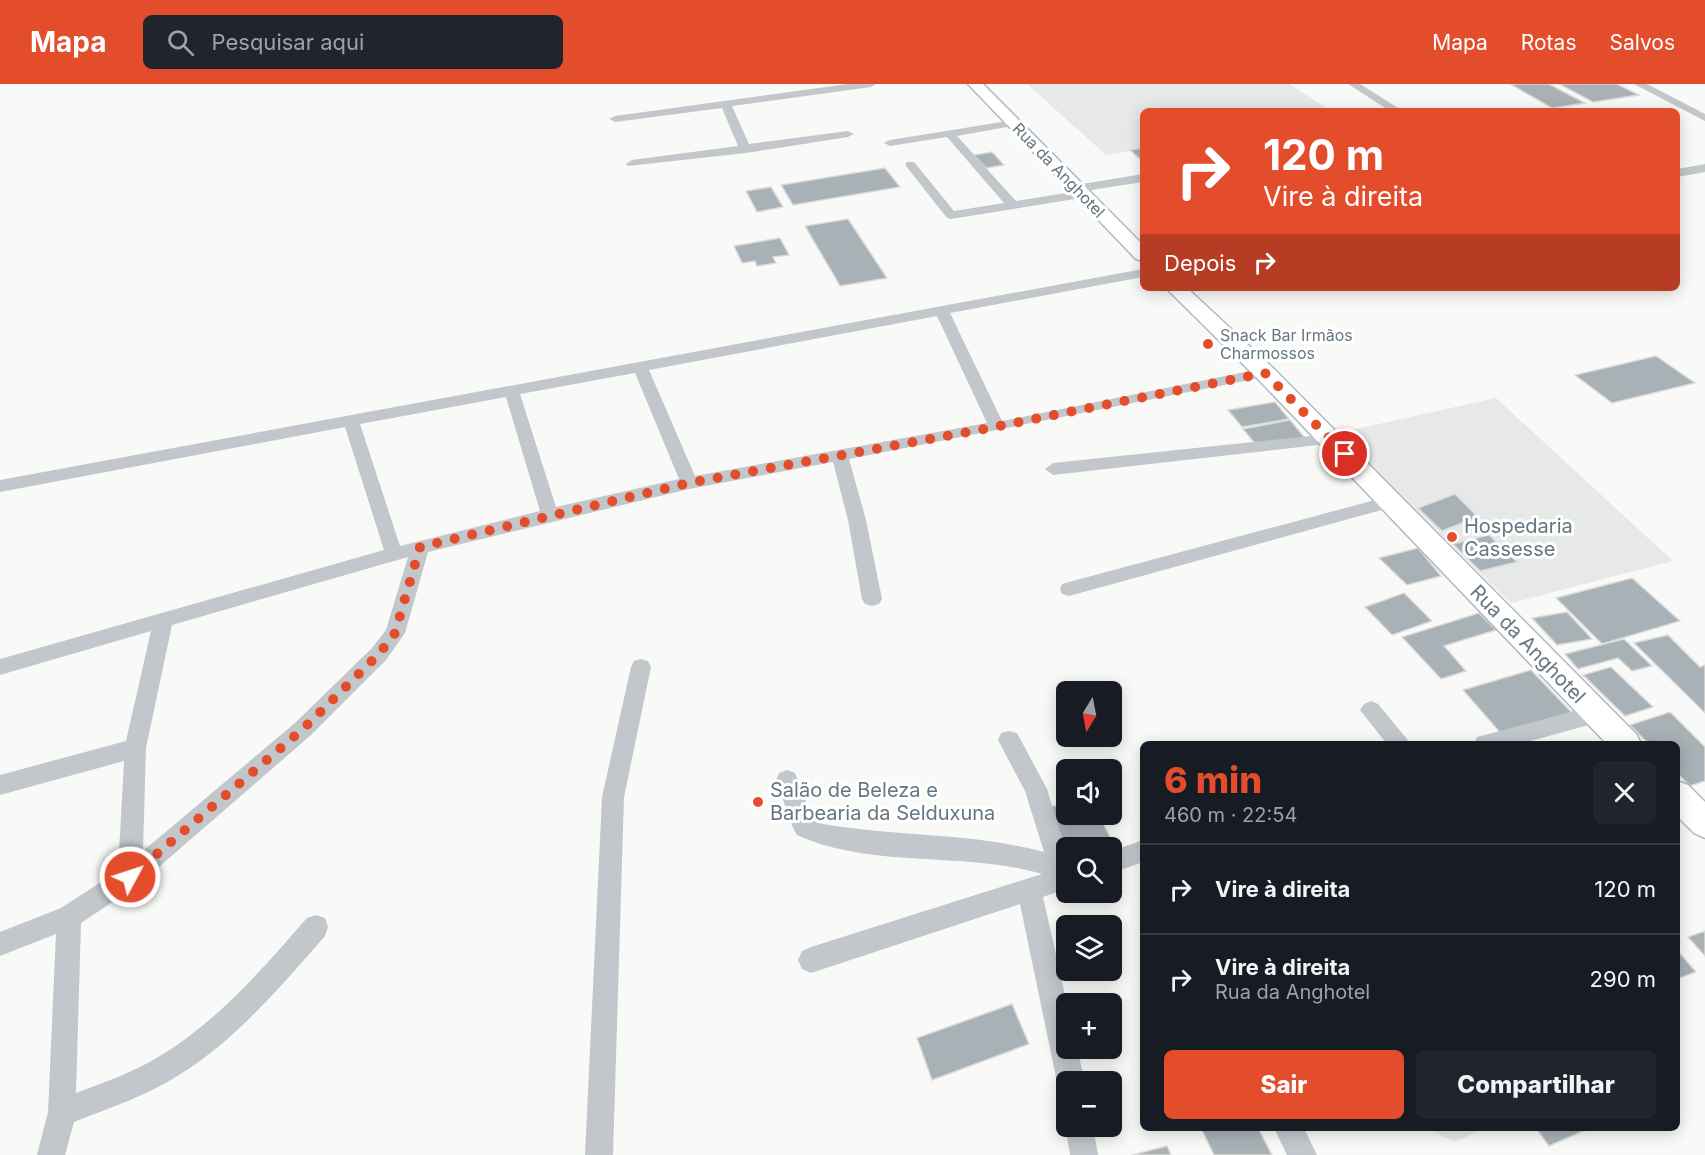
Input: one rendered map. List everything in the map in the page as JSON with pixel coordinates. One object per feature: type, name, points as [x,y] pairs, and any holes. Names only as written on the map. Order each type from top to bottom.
[{"type":"main road","name":"Rua da Anghotel","points":[[975,84],[1140,252]]},
{"type":"main road","name":"Rua da Anghotel","points":[[1179,291],[1265,373],[1623,741]]},
{"type":"main road","points":[[1680,798],[1705,823]]},
{"type":"street","points":[[615,119],[725,103],[738,96],[871,84]]},
{"type":"street","points":[[1353,84],[1393,108]]},
{"type":"street","points":[[1639,84],[1705,118]]},
{"type":"street","points":[[725,103],[746,150]]},
{"type":"street","points":[[890,143],[1014,123]]},
{"type":"street","points":[[949,133],[1014,206]]},
{"type":"street","points":[[632,164],[746,150],[848,134]]},
{"type":"street","points":[[910,164],[951,215],[1014,206],[1140,179]]},
{"type":"street","points":[[1680,173],[1705,168]]},
{"type":"street","points":[[0,486],[1140,274]]},
{"type":"street","points":[[941,309],[997,427]]},
{"type":"street","points":[[640,368],[689,483]]},
{"type":"street","points":[[0,667],[394,554],[550,515],[689,483],[840,457],[1265,373]]},
{"type":"street","points":[[512,392],[550,515]]},
{"type":"street","points":[[351,421],[394,554]]},
{"type":"street","points":[[1053,469],[1329,439]]},
{"type":"street","points":[[840,457],[857,520],[872,599]]},
{"type":"street","points":[[1069,589],[1390,502]]},
{"type":"street","points":[[0,944],[69,917],[130,877],[303,729],[379,654],[395,633],[420,547]]},
{"type":"street","points":[[130,877],[135,748],[163,620]]},
{"type":"street","points":[[600,1155],[613,797],[641,667]]},
{"type":"street","points":[[1371,710],[1398,741]]},
{"type":"street","points":[[1496,741],[1596,714]]},
{"type":"street","points":[[1009,740],[1036,789],[1056,848]]},
{"type":"street","points":[[0,785],[135,748]]},
{"type":"street","points":[[787,780],[802,824],[816,833],[931,849],[1011,855],[1056,869]]},
{"type":"street","points":[[1122,859],[1140,853]]},
{"type":"street","points":[[811,960],[1029,890],[1056,876]]},
{"type":"street","points":[[1029,890],[1069,1071]]},
{"type":"street","points":[[51,1155],[62,1112],[69,917]]},
{"type":"street","points":[[62,1112],[135,1085],[172,1064],[209,1035],[275,974],[316,927]]},
{"type":"street","points":[[1290,1131],[1303,1155]]},
{"type":"street","points":[[1081,1137],[1084,1155]]},
{"type":"shaded area","points":[[1027,84],[1289,84],[1326,108],[1140,108],[1140,149],[1106,155]]},
{"type":"shaded area","points":[[1496,398],[1673,561],[1511,603],[1338,433]]},
{"type":"shaded area","points":[[1433,1131],[1479,1131],[1455,1142]]},
{"type":"building","points":[[1510,84],[1549,84],[1585,103],[1552,108]]},
{"type":"building","points":[[1559,84],[1617,84],[1639,95],[1593,102]]},
{"type":"building","points":[[1140,148],[1140,159],[1130,150]]},
{"type":"building","points":[[992,152],[1004,165],[986,168],[974,155]]},
{"type":"building","points":[[885,168],[900,187],[793,205],[781,185]]},
{"type":"building","points":[[771,187],[783,207],[757,212],[746,191]]},
{"type":"building","points":[[848,219],[887,278],[840,286],[805,226]]},
{"type":"building","points":[[780,238],[789,255],[773,257],[776,263],[757,266],[755,261],[742,263],[734,246]]},
{"type":"building","points":[[1656,356],[1695,383],[1612,403],[1575,375]]},
{"type":"building","points":[[1275,402],[1289,419],[1242,427],[1228,410]]},
{"type":"building","points":[[1290,420],[1305,438],[1257,446],[1243,429]]},
{"type":"building","points":[[1455,494],[1478,517],[1442,531],[1418,508]]},
{"type":"building","points":[[1489,535],[1517,562],[1480,571],[1453,544]]},
{"type":"building","points":[[1418,548],[1441,576],[1407,585],[1379,558]]},
{"type":"building","points":[[1632,578],[1680,621],[1602,644],[1556,598]]},
{"type":"building","points":[[1404,593],[1432,621],[1392,635],[1365,607]]},
{"type":"building","points":[[1567,612],[1592,639],[1557,645],[1532,618]]},
{"type":"building","points":[[1479,613],[1496,630],[1444,646],[1466,671],[1441,679],[1402,637]]},
{"type":"building","points":[[1668,635],[1700,667],[1705,665],[1705,713],[1634,643]]},
{"type":"building","points":[[1624,639],[1652,666],[1632,671],[1618,658],[1578,669],[1565,654]]},
{"type":"building","points":[[1611,667],[1653,707],[1625,716],[1583,675]]},
{"type":"building","points":[[1531,670],[1574,715],[1504,737],[1463,690]]},
{"type":"building","points":[[1670,712],[1705,747],[1705,781],[1690,786],[1680,776],[1680,741],[1646,741],[1630,725]]},
{"type":"building","points":[[1056,806],[1056,825],[1104,825],[1110,837],[1062,837],[1047,807]]},
{"type":"building","points":[[1705,931],[1705,956],[1688,937]]},
{"type":"building","points":[[1680,953],[1696,972],[1680,978]]},
{"type":"building","points":[[1012,1004],[1029,1044],[932,1080],[917,1038]]},
{"type":"building","points":[[1202,1131],[1260,1131],[1272,1155],[1214,1155]]},
{"type":"building","points":[[1538,1131],[1583,1131],[1549,1146]]},
{"type":"building","points":[[1167,1146],[1171,1155],[1132,1155]]},
{"type":"place","name":"Snack Bar Irmãos Charmossos","points":[[1208,344]]},
{"type":"place","name":"Hospedaria Cassesse","points":[[1452,537]]},
{"type":"place","name":"Salão de Beleza e Barbearia da Selduxuna","points":[[758,802]]},
{"type":"route","points":[[130,877],[303,729],[379,654],[395,633],[403,612],[420,547],[689,483],[840,457],[1265,373],[1345,454]]}]
